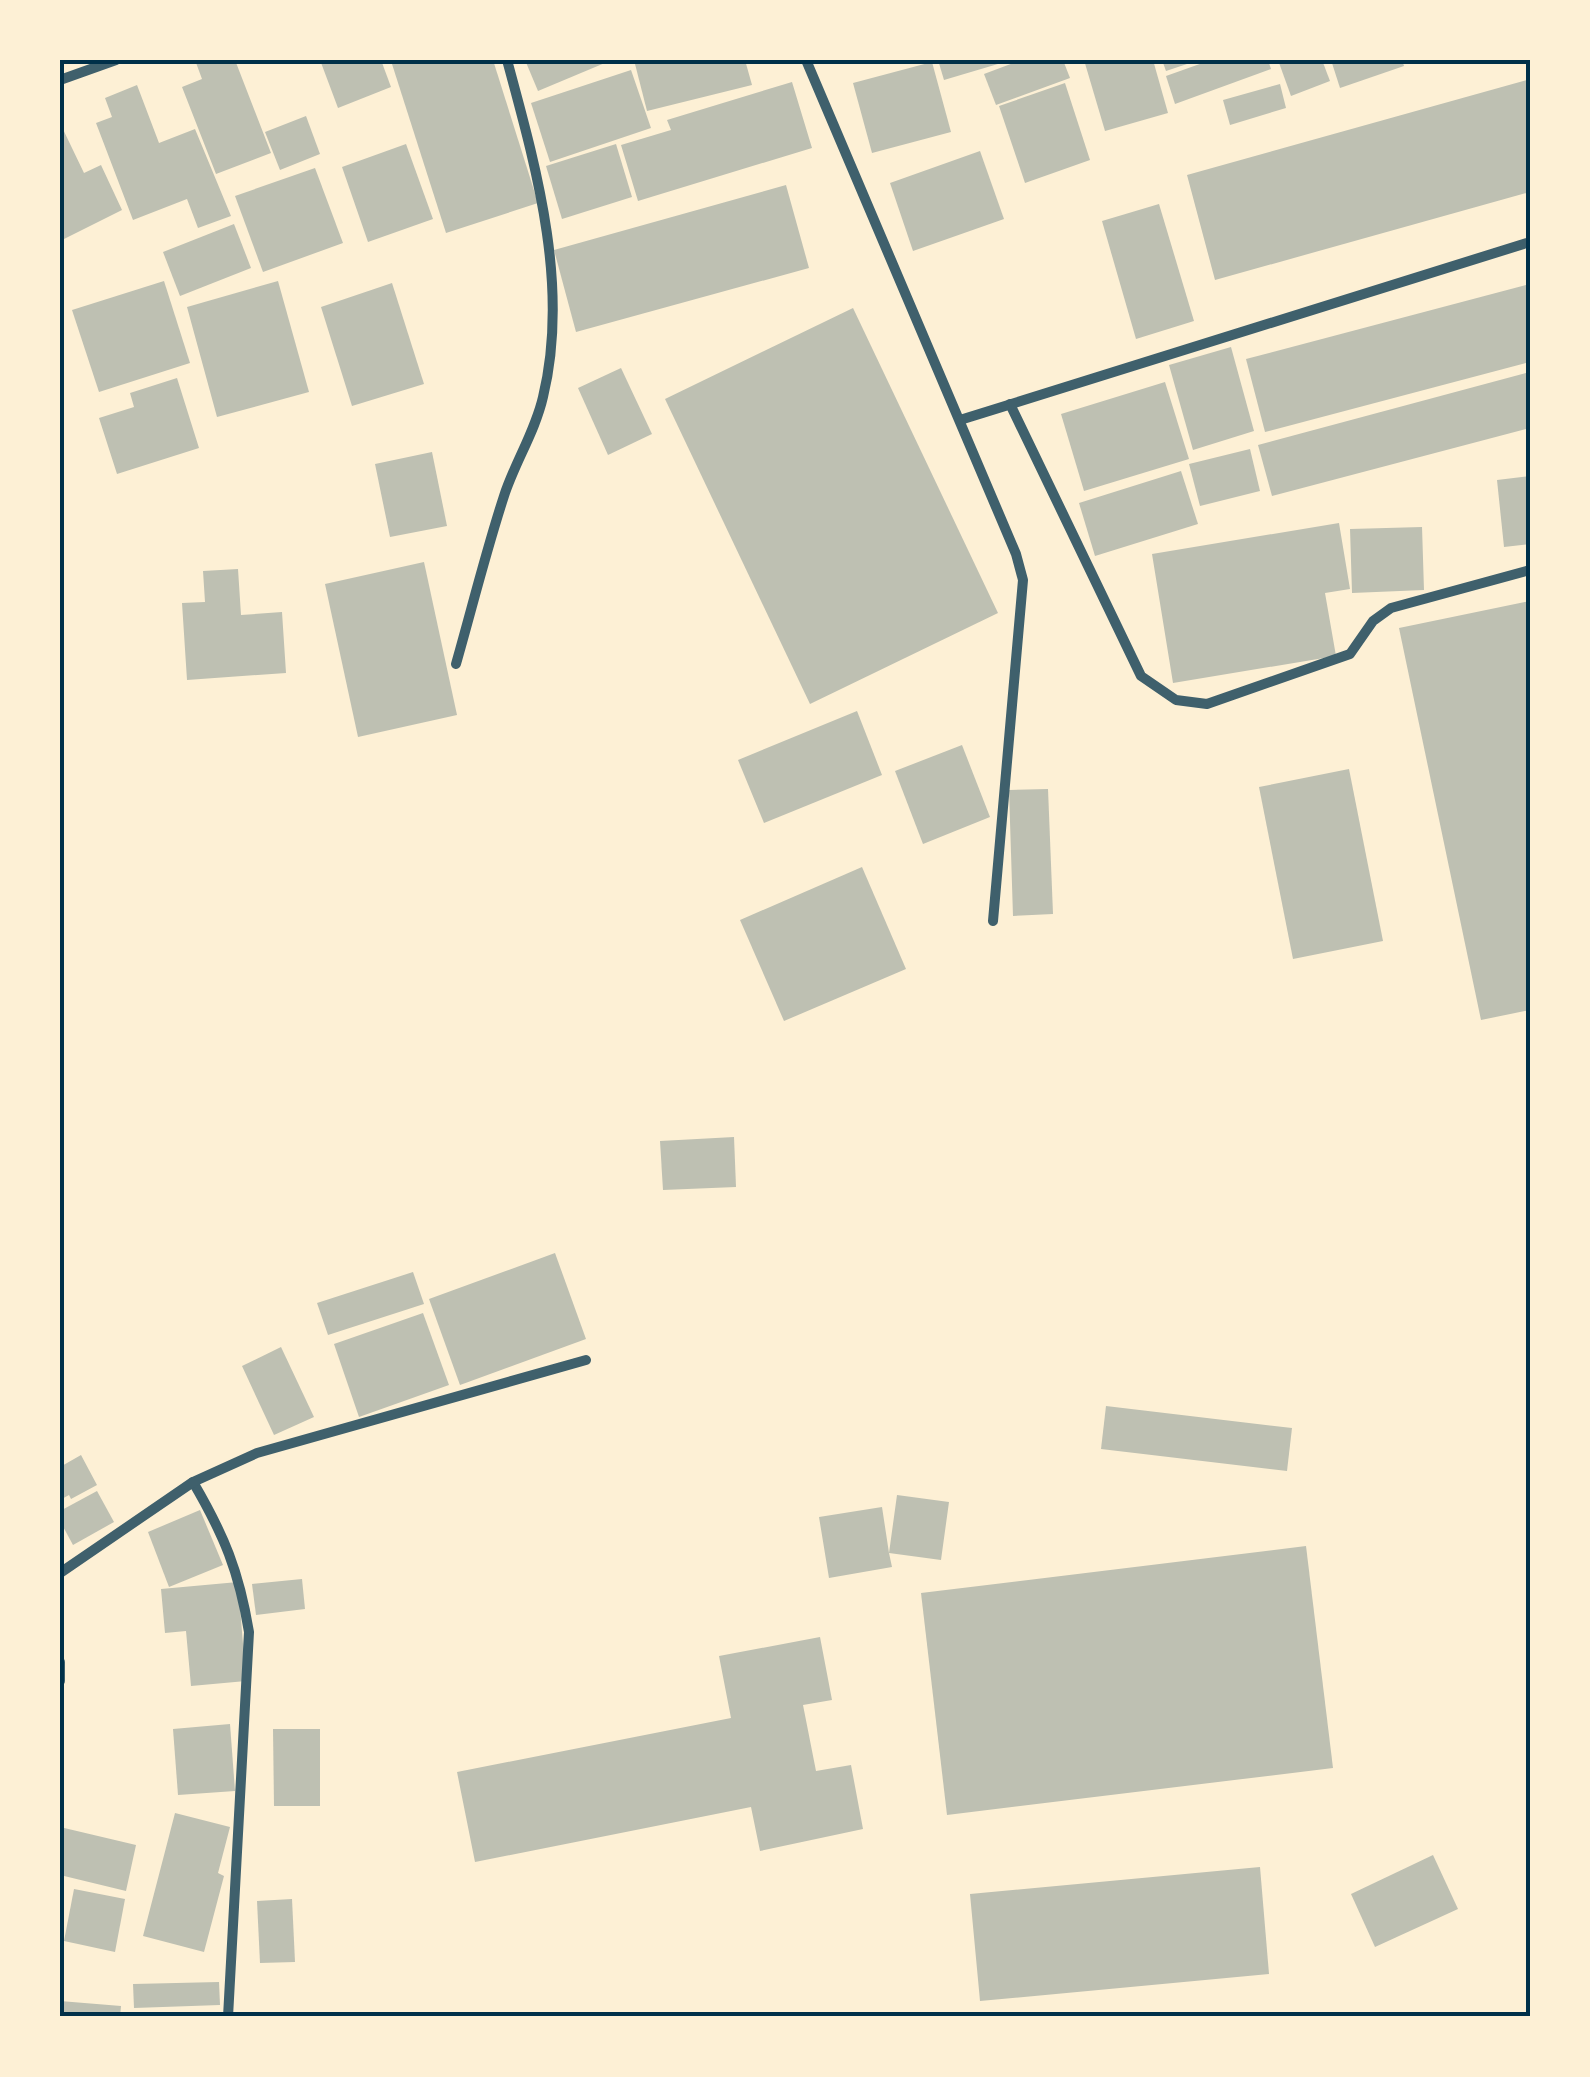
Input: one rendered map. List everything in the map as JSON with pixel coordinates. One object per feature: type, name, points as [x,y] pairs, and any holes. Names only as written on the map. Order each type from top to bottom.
[{"type":"street","points":[[60,80],[116,60]]},
{"type":"street","points":[[456,664],[505,492],[543,398],[549,352],[549,250],[540,190],[507,60]]},
{"type":"street","points":[[806,60],[960,420],[1023,580],[993,921]]},
{"type":"street","points":[[960,420],[1530,242]]},
{"type":"street","points":[[1010,404],[1141,676],[1176,700],[1207,704],[1350,654],[1374,622],[1391,608],[1530,570]]},
{"type":"street","points":[[60,1573],[193,1482],[258,1453],[586,1360]]},
{"type":"street","points":[[193,1482],[227,1541],[240,1580],[250,1632],[228,2017]]},
{"type":"street","points":[[60,1662],[60,1681]]},
{"type":"building","points":[[195,60],[235,60],[271,153],[216,174],[182,87],[202,79]]},
{"type":"building","points":[[320,60],[381,60],[391,87],[338,108]]},
{"type":"building","points":[[403,60],[493,60],[538,203],[446,233],[392,64]]},
{"type":"building","points":[[525,60],[612,60],[538,91]]},
{"type":"building","points":[[634,60],[745,60],[752,85],[647,111]]},
{"type":"building","points":[[938,60],[1008,60],[1008,61],[944,80]]},
{"type":"building","points":[[1021,60],[1063,60],[1070,78],[996,105],[984,74]]},
{"type":"building","points":[[1084,60],[1153,60],[1168,113],[1105,131]]},
{"type":"building","points":[[1162,60],[1196,60],[1196,61],[1166,71]]},
{"type":"building","points":[[1211,60],[1268,60],[1271,69],[1175,104],[1166,76]]},
{"type":"building","points":[[1278,60],[1322,60],[1330,81],[1291,96]]},
{"type":"building","points":[[1331,60],[1402,60],[1404,66],[1340,88]]},
{"type":"building","points":[[932,62],[951,132],[872,153],[853,83]]},
{"type":"building","points":[[631,70],[651,128],[550,162],[531,103]]},
{"type":"building","points":[[1527,80],[1530,192],[1215,280],[1187,175]]},
{"type":"building","points":[[792,82],[812,148],[638,201],[621,145],[671,130],[667,120]]},
{"type":"building","points":[[1065,83],[1090,160],[1025,183],[999,106]]},
{"type":"building","points":[[1280,84],[1286,108],[1230,125],[1223,100]]},
{"type":"building","points":[[137,85],[159,143],[195,129],[231,216],[198,228],[187,199],[133,220],[96,123],[112,117],[105,98]]},
{"type":"building","points":[[306,116],[320,154],[280,170],[265,132]]},
{"type":"building","points":[[60,123],[84,173],[101,165],[122,210],[60,241]]},
{"type":"building","points":[[406,144],[433,219],[368,242],[342,167]]},
{"type":"building","points":[[616,144],[632,197],[562,219],[546,166]]},
{"type":"building","points":[[980,151],[1004,219],[913,251],[890,183]]},
{"type":"building","points":[[315,168],[343,243],[263,272],[235,196]]},
{"type":"building","points":[[786,185],[809,268],[576,332],[554,250]]},
{"type":"building","points":[[1159,204],[1194,321],[1136,339],[1102,221]]},
{"type":"building","points":[[234,224],[251,268],[180,296],[163,252]]},
{"type":"building","points":[[164,281],[190,363],[99,392],[72,310]]},
{"type":"building","points":[[278,281],[309,392],[217,417],[187,307]]},
{"type":"building","points":[[392,283],[424,384],[352,406],[321,307]]},
{"type":"building","points":[[1530,284],[1530,362],[1265,432],[1246,359]]},
{"type":"building","points":[[853,308],[998,613],[810,704],[665,399]]},
{"type":"building","points":[[1231,347],[1254,431],[1193,450],[1169,365]]},
{"type":"building","points":[[621,368],[652,434],[608,455],[578,388]]},
{"type":"building","points":[[1530,372],[1530,428],[1272,496],[1258,445]]},
{"type":"building","points":[[177,378],[199,448],[117,474],[99,418],[134,407],[130,393]]},
{"type":"building","points":[[1165,382],[1189,459],[1084,491],[1061,414]]},
{"type":"building","points":[[1250,449],[1260,491],[1200,506],[1189,464]]},
{"type":"building","points":[[432,452],[447,526],[390,537],[375,464]]},
{"type":"building","points":[[1181,471],[1198,524],[1095,556],[1079,503]]},
{"type":"building","points":[[1530,476],[1530,544],[1504,547],[1497,480]]},
{"type":"building","points":[[1339,523],[1350,589],[1325,593],[1336,656],[1173,683],[1152,554]]},
{"type":"building","points":[[1422,527],[1424,590],[1352,593],[1350,529]]},
{"type":"building","points":[[424,562],[457,715],[358,737],[325,584]]},
{"type":"building","points":[[238,569],[241,615],[282,612],[286,673],[187,680],[182,603],[205,602],[203,571]]},
{"type":"building","points":[[1530,601],[1530,1010],[1481,1020],[1399,628]]},
{"type":"building","points":[[857,711],[882,775],[764,823],[738,760]]},
{"type":"building","points":[[962,745],[990,817],[923,844],[895,771]]},
{"type":"building","points":[[1349,769],[1383,941],[1293,959],[1259,787]]},
{"type":"building","points":[[1048,789],[1053,914],[1013,916],[1009,790]]},
{"type":"building","points":[[862,867],[906,969],[784,1021],[740,920]]},
{"type":"building","points":[[734,1137],[736,1187],[663,1190],[660,1141]]},
{"type":"building","points":[[555,1253],[586,1339],[460,1385],[429,1299]]},
{"type":"building","points":[[413,1272],[424,1304],[328,1335],[317,1303]]},
{"type":"building","points":[[423,1313],[449,1385],[359,1417],[334,1344]]},
{"type":"building","points":[[281,1347],[314,1417],[274,1435],[242,1366]]},
{"type":"building","points":[[1106,1406],[1292,1428],[1287,1471],[1101,1449]]},
{"type":"building","points":[[81,1455],[97,1485],[71,1499],[69,1495],[60,1500],[60,1467]]},
{"type":"building","points":[[97,1491],[114,1522],[73,1545],[60,1521],[60,1511]]},
{"type":"building","points":[[897,1495],[949,1502],[941,1560],[889,1553]]},
{"type":"building","points":[[882,1507],[892,1567],[829,1578],[819,1517]]},
{"type":"building","points":[[200,1510],[223,1565],[169,1587],[148,1532]]},
{"type":"building","points":[[1306,1546],[1333,1768],[947,1815],[921,1593]]},
{"type":"building","points":[[302,1579],[305,1609],[256,1615],[252,1584]]},
{"type":"building","points":[[238,1582],[246,1681],[191,1686],[186,1631],[165,1633],[161,1589]]},
{"type":"building","points":[[820,1637],[832,1700],[803,1705],[816,1771],[851,1765],[863,1829],[760,1851],[751,1807],[475,1862],[457,1772],[731,1718],[719,1656]]},
{"type":"building","points":[[230,1724],[235,1791],[178,1795],[173,1729]]},
{"type":"building","points":[[273,1729],[320,1729],[320,1806],[274,1806]]},
{"type":"building","points":[[175,1813],[230,1827],[218,1873],[224,1876],[204,1952],[143,1936]]},
{"type":"building","points":[[60,1827],[136,1845],[126,1891],[60,1875]]},
{"type":"building","points":[[1433,1855],[1458,1909],[1375,1947],[1351,1894]]},
{"type":"building","points":[[1260,1867],[1269,1974],[980,2001],[970,1894]]},
{"type":"building","points":[[74,1889],[125,1899],[115,1952],[64,1941]]},
{"type":"building","points":[[292,1899],[295,1962],[260,1963],[257,1901]]},
{"type":"building","points":[[219,1982],[220,2005],[134,2008],[133,1984]]},
{"type":"building","points":[[60,2001],[121,2006],[120,2017],[60,2017]]}]
